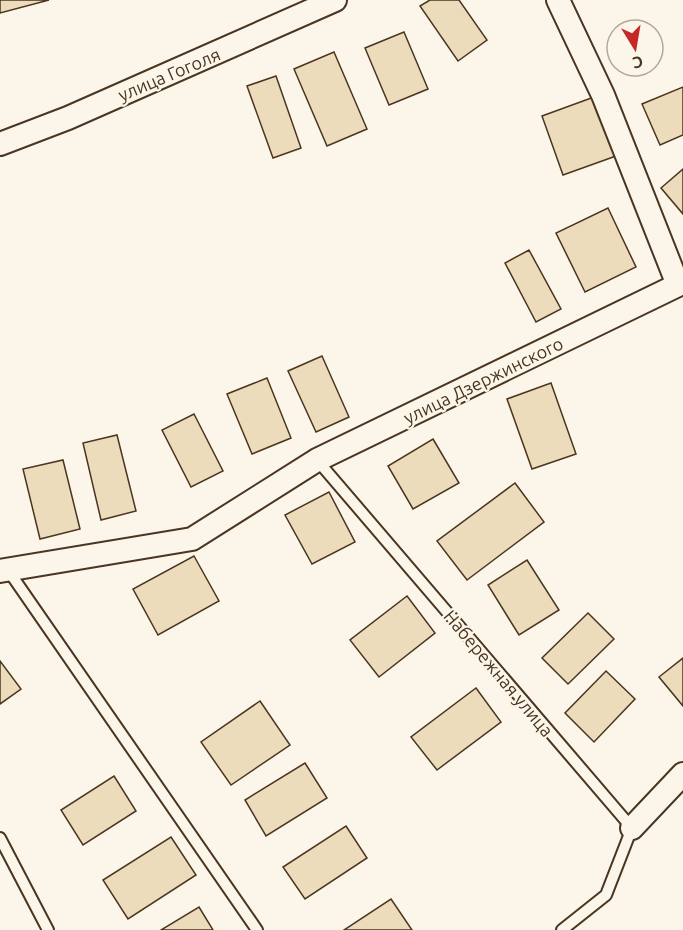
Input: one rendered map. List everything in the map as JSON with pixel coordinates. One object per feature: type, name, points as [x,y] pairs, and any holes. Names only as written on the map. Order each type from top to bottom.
[{"type":"street","name":"улица Гоголя","points":[[0,144],[68,118],[335,0]]},
{"type":"street","name":"улица Дзержинского","points":[[3,569],[192,539],[317,460],[678,285],[603,95],[558,0]]},
{"type":"street","points":[[632,828],[683,774]]},
{"type":"lane","name":"Набережная улица","points":[[317,460],[632,828]]},
{"type":"lane","points":[[3,569],[257,930]]},
{"type":"lane","points":[[562,930],[606,895],[632,828]]},
{"type":"lane","points":[[0,838],[48,930]]},
{"type":"building","points":[[0,0],[49,0],[0,13]]},
{"type":"building","points":[[430,0],[459,0],[487,40],[458,61],[420,6]]},
{"type":"building","points":[[404,32],[428,89],[389,105],[365,48]]},
{"type":"building","points":[[334,52],[367,129],[327,146],[294,69]]},
{"type":"building","points":[[276,76],[301,148],[273,158],[247,86]]},
{"type":"building","points":[[683,87],[683,135],[660,145],[642,104]]},
{"type":"building","points":[[594,97],[616,156],[563,175],[542,116]]},
{"type":"building","points":[[683,169],[683,214],[661,188]]},
{"type":"building","points":[[608,208],[636,267],[585,292],[556,233]]},
{"type":"building","points":[[529,250],[561,309],[536,322],[505,263]]},
{"type":"building","points":[[322,356],[349,417],[316,432],[288,371]]},
{"type":"building","points":[[267,378],[291,438],[252,454],[227,394]]},
{"type":"building","points":[[551,383],[576,454],[532,469],[507,399]]},
{"type":"building","points":[[194,414],[223,471],[191,487],[162,430]]},
{"type":"building","points":[[117,435],[136,511],[101,520],[83,443]]},
{"type":"building","points":[[433,439],[459,483],[413,509],[388,466]]},
{"type":"building","points":[[63,460],[80,529],[40,539],[23,469]]},
{"type":"building","points":[[515,483],[544,522],[467,580],[437,541]]},
{"type":"building","points":[[329,492],[355,542],[312,564],[285,515]]},
{"type":"building","points":[[194,556],[219,601],[158,635],[133,589]]},
{"type":"building","points":[[527,560],[559,610],[519,635],[488,585]]},
{"type":"building","points":[[407,596],[435,633],[379,677],[350,640]]},
{"type":"building","points":[[588,613],[614,639],[568,684],[542,658]]},
{"type":"building","points":[[683,658],[683,706],[659,677]]},
{"type":"building","points":[[0,661],[21,689],[0,704]]},
{"type":"building","points":[[606,671],[635,699],[594,742],[565,713]]},
{"type":"building","points":[[476,688],[501,722],[437,770],[411,737]]},
{"type":"building","points":[[260,701],[290,745],[231,785],[201,742]]},
{"type":"building","points":[[305,763],[327,798],[266,836],[245,800]]},
{"type":"building","points":[[114,776],[136,811],[83,845],[61,810]]},
{"type":"building","points":[[346,826],[367,858],[305,899],[283,867]]},
{"type":"building","points":[[171,837],[196,875],[128,919],[103,880]]},
{"type":"building","points":[[391,899],[412,930],[344,930]]},
{"type":"building","points":[[199,907],[213,930],[161,930]]}]
